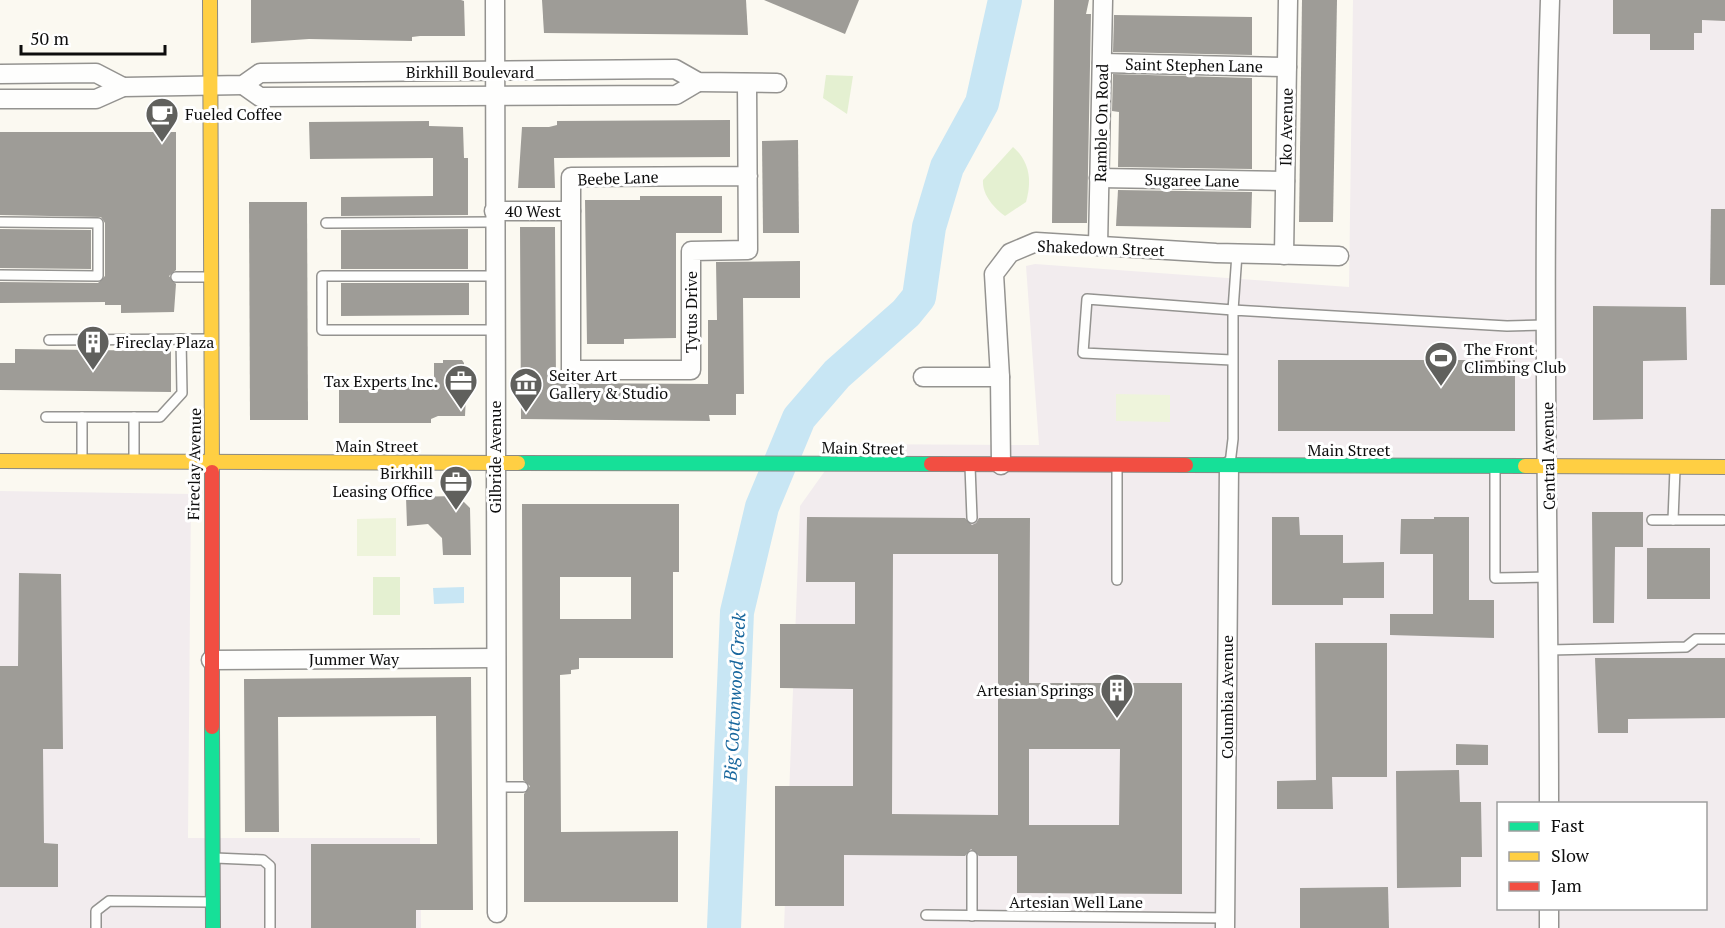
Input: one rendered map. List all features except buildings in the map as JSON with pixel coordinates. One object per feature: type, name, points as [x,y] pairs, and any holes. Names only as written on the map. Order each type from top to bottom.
[{"type":"street","name":"Fireclay Avenue","points":[[210,0],[213,928]]},
{"type":"street","name":"Gilbride Avenue","points":[[495,0],[497,913]]},
{"type":"street","name":"Ramble On Road","points":[[1098,246],[1103,0]]},
{"type":"street","name":"Iko Avenue","points":[[1284,255],[1288,0]]},
{"type":"street","name":"Central Avenue","points":[[1549,802],[1549,466],[1545,325],[1550,0]]},
{"type":"street","name":"Saint Stephen Lane","points":[[1102,63],[1287,67]]},
{"type":"street","name":"Birkhill Boulevard","points":[[0,99],[96,99],[123,87],[243,85],[260,73],[675,69],[698,82],[777,83]]},
{"type":"street","name":"Birkhill Boulevard","points":[[0,74],[96,73],[123,87]]},
{"type":"street","name":"Birkhill Boulevard","points":[[243,85],[260,97],[676,95],[698,82]]},
{"type":"street","name":"Tytus Drive","points":[[571,370],[691,370],[691,251],[748,250],[747,83]]},
{"type":"street","name":"Beebe Lane","points":[[571,370],[571,177],[748,176]]},
{"type":"street","name":"Sugaree Lane","points":[[1099,178],[1285,181]]},
{"type":"street","name":"40 West","points":[[494,217],[571,211]]},
{"type":"street","name":"Shakedown Street","points":[[1001,465],[1000,377],[994,274],[1010,254],[1036,242],[1237,254],[1340,256]]},
{"type":"street","points":[[923,377],[1000,377]]},
{"type":"street","name":"Main Street","points":[[0,461],[1725,467]]},
{"type":"street","name":"Columbia Avenue","points":[[1225,923],[1229,466]]},
{"type":"street","name":"Jummer Way","points":[[212,660],[496,658]]},
{"type":"street","points":[[1549,910],[1549,928]]},
{"type":"lane","points":[[326,223],[494,217]]},
{"type":"lane","points":[[0,222],[98,223],[98,276],[0,275]]},
{"type":"lane","points":[[1229,466],[1233,439],[1233,310],[1237,254]]},
{"type":"lane","points":[[495,276],[322,276],[322,330],[495,330]]},
{"type":"lane","points":[[176,277],[211,277]]},
{"type":"lane","points":[[1232,360],[1083,353],[1087,299],[1507,326],[1545,325]]},
{"type":"lane","points":[[46,417],[160,417],[182,393],[181,339]]},
{"type":"lane","points":[[49,340],[211,339]]},
{"type":"lane","points":[[82,417],[82,461]]},
{"type":"lane","points":[[134,417],[134,461]]},
{"type":"lane","points":[[1117,465],[1117,580]]},
{"type":"lane","points":[[970,466],[972,518]]},
{"type":"lane","points":[[1496,467],[1496,578],[1549,577]]},
{"type":"lane","points":[[1673,520],[1675,467]]},
{"type":"lane","points":[[1652,520],[1723,520]]},
{"type":"lane","points":[[1549,650],[1686,647],[1696,639],[1725,639]]},
{"type":"lane","points":[[496,787],[524,787]]},
{"type":"lane","points":[[972,856],[972,916]]},
{"type":"lane","points":[[212,858],[263,860],[270,866],[270,928]]},
{"type":"lane","points":[[96,928],[96,911],[109,901],[213,902]]},
{"type":"lane","name":"Artesian Well Lane","points":[[926,915],[1225,923]]},
{"type":"shaded area","points":[[1353,0],[1725,0],[1725,928],[784,928],[800,506],[844,444],[1039,445],[1026,266],[1035,264],[1349,287]]},
{"type":"shaded area","points":[[0,491],[191,494],[188,838],[420,838],[421,928],[0,928]]},
{"type":"green space","points":[[826,75],[853,76],[847,114],[823,98]]},
{"type":"green space","points":[[1013,147],[1026,165],[1029,187],[1026,202],[1005,216],[990,201],[984,191],[983,180]]},
{"type":"green space","points":[[1116,394],[1170,395],[1170,422],[1116,421]]},
{"type":"green space","points":[[396,518],[396,556],[357,556],[357,519]]},
{"type":"green space","points":[[373,577],[400,577],[400,615],[373,615]]},
{"type":"water","points":[[464,587],[464,603],[434,604],[433,588]]},
{"type":"waterway","name":"Big Cottonwood Creek","points":[[724,928],[737,612],[762,507],[799,418],[837,374],[906,313],[919,297],[929,227],[947,167],[982,103],[1005,0]]},
{"type":"traffic: fast","points":[[518,463],[931,464]]},
{"type":"traffic: fast","points":[[1186,465],[1525,466]]},
{"type":"traffic: fast","points":[[212,727],[213,928]]},
{"type":"traffic: slow","points":[[210,0],[212,472]]},
{"type":"traffic: slow","points":[[0,461],[518,463]]},
{"type":"traffic: slow","points":[[1525,466],[1725,467]]},
{"type":"traffic: jam","points":[[931,464],[1186,465]]},
{"type":"traffic: jam","points":[[212,472],[212,727]]},
{"type":"place","name":"Fueled Coffee","points":[[162,143]]},
{"type":"place","name":"Fireclay Plaza","points":[[93,371]]},
{"type":"place","name":"The Front Climbing Club","points":[[1441,387]]},
{"type":"place","name":"Tax Experts Inc.","points":[[461,410]]},
{"type":"place","name":"Seiter Art Gallery & Studio","points":[[526,413]]},
{"type":"place","name":"Birkhill Leasing Office","points":[[456,511]]},
{"type":"place","name":"Artesian Springs","points":[[1117,719]]}]
